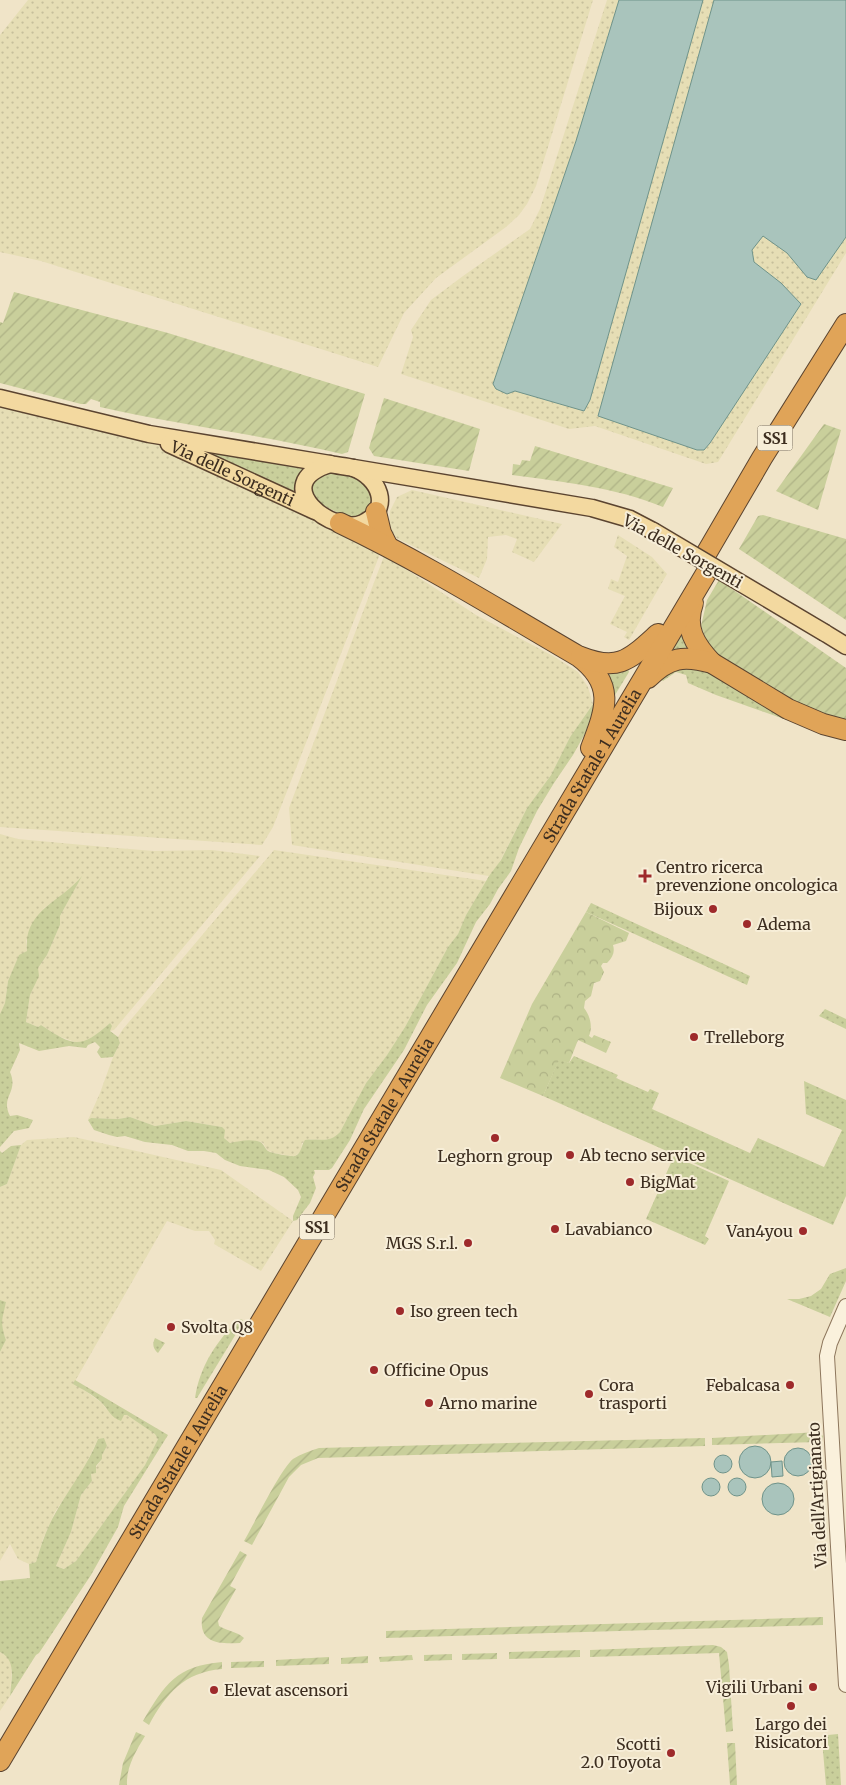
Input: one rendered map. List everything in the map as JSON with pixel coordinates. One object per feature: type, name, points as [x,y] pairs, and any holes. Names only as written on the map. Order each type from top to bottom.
[{"type":"highway","name":"Strada Statale 1 Aurelia","points":[[0,1761],[635,692],[706,566],[752,475],[846,324]]},
{"type":"highway","name":"Strada Statale 1 Aurelia","points":[[1,1739],[658,634],[706,566],[846,343]]},
{"type":"highway","points":[[378,509],[381,533],[387,545]]},
{"type":"highway","points":[[340,523],[387,545],[460,586],[578,656],[596,672],[603,692],[604,702],[602,717],[591,748]]},
{"type":"highway","points":[[706,566],[692,607],[689,626],[696,645],[712,663],[788,709],[822,724],[846,730]]},
{"type":"highway","points":[[578,656],[598,663],[617,663],[634,655],[658,634]]},
{"type":"highway","points":[[635,692],[656,671],[670,661],[689,658],[712,663]]},
{"type":"main road","name":"Via delle Sorgenti","points":[[0,398],[149,434],[592,508],[622,517],[653,531],[846,646]]},
{"type":"main road","name":"Via delle Sorgenti","points":[[149,434],[340,523],[358,525],[372,517],[389,492],[401,483],[416,480]]},
{"type":"main road","name":"Via delle Sorgenti","points":[[317,512],[310,506],[304,494],[305,484],[311,473],[330,464]]},
{"type":"main road","name":"Via delle Sorgenti","points":[[354,468],[375,483],[380,497],[378,509]]},
{"type":"street","name":"Via dell'Artigianato","points":[[846,1306],[830,1343],[827,1356],[846,1685]]},
{"type":"shaded area","points":[[28,0],[593,0],[536,186],[527,204],[519,215],[506,227],[436,278],[404,313],[378,367],[41,261],[0,252],[0,35]]},
{"type":"shaded area","points":[[607,0],[846,0],[846,253],[718,462],[706,464],[595,426],[569,429],[401,374],[413,337],[411,330],[431,300],[530,229],[540,209]]},
{"type":"shaded area","points":[[0,404],[155,442],[377,547],[380,554],[273,827],[262,845],[0,827]]},
{"type":"shaded area","points":[[412,490],[562,524],[534,562],[512,552],[517,539],[506,535],[488,537],[487,559],[479,578],[396,538],[389,526],[390,511],[397,497]]},
{"type":"shaded area","points":[[618,535],[652,557],[667,574],[629,640],[624,637],[627,632],[610,624],[625,596],[608,589],[611,579],[618,582],[627,556],[614,547]]},
{"type":"shaded area","points":[[387,553],[395,562],[476,615],[553,656],[578,672],[588,687],[593,704],[570,737],[551,775],[527,808],[497,867],[489,876],[292,845],[289,808],[384,556]]},
{"type":"shaded area","points":[[0,834],[18,839],[105,847],[154,851],[212,850],[260,856],[114,1030],[110,1031],[110,1023],[84,1042],[75,1042],[58,1036],[41,1025],[38,1027],[26,1022],[30,995],[38,976],[38,968],[47,955],[60,925],[60,916],[80,879],[73,887],[44,908],[26,941],[27,951],[19,956],[8,981],[5,1003],[0,1014]]},
{"type":"shaded area","points":[[274,850],[486,881],[405,1027],[366,1083],[340,1132],[335,1138],[323,1140],[310,1139],[302,1143],[301,1151],[295,1156],[291,1156],[267,1150],[263,1143],[259,1141],[230,1143],[224,1138],[222,1127],[186,1121],[155,1126],[130,1117],[118,1119],[91,1118],[88,1120],[120,1043],[118,1037],[123,1029]]},
{"type":"shaded area","points":[[74,1137],[221,1170],[293,1221],[261,1271],[214,1244],[215,1240],[209,1231],[195,1231],[167,1221],[74,1383],[102,1403],[106,1409],[124,1415],[127,1414],[156,1434],[158,1439],[145,1465],[76,1561],[65,1569],[56,1566],[71,1532],[81,1495],[92,1481],[91,1474],[102,1459],[107,1446],[98,1439],[83,1470],[55,1512],[43,1539],[36,1562],[29,1564],[18,1559],[10,1544],[0,1561],[0,1352],[6,1340],[1,1325],[1,1318],[6,1302],[0,1300],[0,1187],[7,1184],[21,1145],[27,1140]]},
{"type":"shaded area","points":[[0,1652],[6,1655],[12,1663],[10,1696],[0,1711]]},
{"type":"green space","points":[[14,292],[168,333],[365,394],[348,452],[342,454],[100,407],[100,402],[91,399],[86,404],[81,404],[0,383],[0,322],[3,323]]},
{"type":"green space","points":[[384,398],[480,429],[469,471],[374,456],[369,448]]},
{"type":"green space","points":[[824,424],[841,430],[818,510],[776,491]]},
{"type":"green space","points":[[535,446],[673,488],[663,507],[608,490],[512,475],[513,464],[520,465],[522,460],[530,461]]},
{"type":"green space","points":[[204,450],[307,468],[298,495]]},
{"type":"green space","points":[[326,472],[356,475],[371,486],[374,503],[367,514],[351,519],[318,503],[312,496],[313,478]]},
{"type":"green space","points":[[763,515],[846,539],[846,620],[739,549],[758,516]]},
{"type":"green space","points":[[719,580],[846,668],[846,723],[803,706],[711,653],[701,626],[707,600]]},
{"type":"green space","points":[[682,623],[695,650],[667,657]]},
{"type":"green space","points":[[690,661],[788,716],[787,720],[688,683],[686,675],[676,672],[663,681],[656,677]]},
{"type":"green space","points":[[627,666],[629,672],[612,700],[600,668]]},
{"type":"green space","points":[[593,704],[592,721],[573,755],[537,811],[519,848],[511,871],[476,922],[457,963],[427,1005],[404,1050],[364,1109],[350,1140],[332,1168],[329,1170],[314,1170],[313,1177],[316,1188],[310,1203],[297,1220],[293,1221],[293,1216],[301,1197],[298,1190],[284,1177],[269,1170],[240,1166],[225,1160],[216,1153],[188,1151],[172,1145],[145,1142],[125,1136],[117,1137],[94,1130],[88,1120],[91,1118],[118,1119],[130,1117],[155,1126],[186,1121],[222,1127],[225,1130],[224,1138],[230,1143],[247,1140],[257,1141],[270,1152],[293,1156],[299,1153],[305,1140],[328,1139],[336,1136],[340,1132],[366,1083],[405,1027],[448,947],[458,934],[466,915],[489,876],[501,860],[527,808],[551,775],[570,737]]},
{"type":"green space","points":[[82,876],[60,916],[60,925],[47,955],[38,968],[39,976],[30,995],[26,1022],[38,1027],[41,1025],[69,1041],[76,1042],[91,1038],[110,1023],[112,1026],[110,1031],[118,1037],[120,1043],[113,1057],[101,1058],[97,1052],[100,1047],[95,1042],[86,1048],[69,1046],[39,1051],[19,1043],[20,1050],[10,1072],[12,1085],[7,1109],[10,1116],[17,1115],[33,1120],[29,1128],[14,1131],[0,1147],[0,1014],[5,1003],[8,981],[19,955],[27,951],[27,937],[37,916]]},
{"type":"green space","points":[[591,903],[750,976],[747,985],[586,912]]},
{"type":"green space","points":[[586,912],[629,933],[626,941],[613,945],[614,952],[612,957],[601,966],[604,972],[600,981],[594,983],[591,996],[585,1001],[584,1008],[591,1025],[589,1036],[592,1038],[594,1035],[611,1042],[606,1053],[578,1040],[569,1063],[559,1060],[543,1096],[500,1078],[532,1004]]},
{"type":"green space","points":[[825,1009],[846,1019],[846,1029],[819,1016]]},
{"type":"green space","points":[[574,1056],[618,1075],[616,1078],[648,1092],[650,1089],[659,1093],[652,1109],[750,1153],[758,1138],[824,1167],[842,1130],[806,1114],[804,1081],[846,1100],[846,1196],[833,1225],[543,1096],[559,1059],[569,1063]]},
{"type":"green space","points":[[21,1145],[7,1184],[0,1187],[0,1151],[2,1153],[11,1146]]},
{"type":"green space","points":[[674,1156],[729,1181],[705,1236],[709,1239],[705,1245],[646,1219]]},
{"type":"green space","points":[[846,1268],[846,1281],[830,1317],[787,1299],[811,1296],[821,1289],[830,1274]]},
{"type":"green space","points":[[0,1300],[6,1302],[2,1321],[6,1340],[0,1352]]},
{"type":"green space","points":[[240,1319],[243,1320],[242,1324],[197,1398],[195,1398],[200,1376],[210,1355]]},
{"type":"green space","points":[[155,1338],[165,1343],[158,1353],[154,1346]]},
{"type":"green space","points":[[75,1380],[168,1435],[124,1506],[118,1527],[91,1575],[10,1696],[11,1665],[9,1660],[0,1652],[0,1581],[30,1578],[29,1564],[36,1562],[44,1536],[53,1518],[84,1467],[98,1439],[104,1438],[107,1446],[102,1459],[96,1466],[96,1473],[91,1474],[92,1481],[81,1495],[71,1532],[56,1566],[64,1569],[76,1561],[145,1465],[158,1439],[155,1434],[127,1415],[124,1415],[121,1421],[115,1418],[98,1399],[73,1384]]},
{"type":"green space","points":[[819,1432],[823,1436],[822,1441],[819,1442],[712,1445],[712,1438]]},
{"type":"green space","points":[[705,1438],[705,1446],[318,1458],[301,1465],[289,1477],[252,1545],[244,1541],[274,1485],[288,1465],[296,1457],[319,1448]]},
{"type":"green space","points":[[240,1551],[247,1555],[230,1586],[236,1589],[218,1621],[219,1626],[244,1638],[240,1643],[212,1641],[204,1633],[202,1618]]},
{"type":"green space","points":[[823,1617],[823,1625],[386,1638],[386,1631]]},
{"type":"green space","points":[[713,1645],[721,1647],[727,1652],[733,1731],[726,1732],[719,1653],[590,1657],[590,1650]]},
{"type":"green space","points":[[580,1650],[580,1657],[509,1659],[509,1652]]},
{"type":"green space","points":[[497,1653],[497,1659],[462,1660],[462,1654]]},
{"type":"green space","points":[[452,1654],[452,1660],[424,1661],[424,1655]]},
{"type":"green space","points":[[412,1655],[413,1660],[380,1662],[379,1657]]},
{"type":"green space","points":[[368,1656],[368,1663],[341,1664],[341,1658]]},
{"type":"green space","points":[[329,1657],[329,1664],[276,1666],[276,1660]]},
{"type":"green space","points":[[264,1661],[264,1667],[231,1668],[231,1662]]},
{"type":"green space","points":[[222,1662],[222,1669],[197,1675],[178,1686],[162,1704],[149,1725],[143,1721],[158,1697],[173,1679],[193,1668]]},
{"type":"green space","points":[[136,1732],[145,1736],[130,1766],[127,1785],[119,1785],[123,1763]]},
{"type":"green space","points":[[838,1734],[841,1785],[826,1785],[822,1740],[828,1735]]},
{"type":"green space","points":[[727,1743],[735,1743],[737,1785],[730,1785]]},
{"type":"water","points":[[619,0],[703,0],[590,400],[584,411],[515,391],[507,394],[496,389],[493,384],[576,141]]},
{"type":"water","points":[[714,0],[846,0],[846,237],[816,280],[807,277],[787,253],[763,236],[752,250],[754,262],[781,283],[801,304],[710,443],[704,450],[697,450],[598,416]]},
{"type":"water","points":[[755,1446],[766,1451],[771,1462],[766,1473],[755,1478],[744,1473],[739,1462],[744,1451]]},
{"type":"water","points":[[798,1448],[808,1452],[812,1462],[808,1472],[798,1476],[788,1472],[784,1462],[788,1452]]},
{"type":"water","points":[[723,1455],[729,1458],[732,1464],[729,1470],[723,1473],[717,1470],[714,1464],[717,1458]]},
{"type":"water","points":[[782,1461],[783,1476],[772,1477],[771,1462]]},
{"type":"water","points":[[711,1478],[717,1481],[720,1487],[717,1493],[711,1496],[705,1493],[702,1487],[705,1481]]},
{"type":"water","points":[[737,1478],[743,1481],[746,1487],[743,1493],[737,1496],[731,1493],[728,1487],[731,1481]]},
{"type":"water","points":[[778,1483],[789,1488],[794,1499],[789,1510],[778,1515],[767,1510],[762,1499],[767,1488]]},
{"type":"place","name":"Centro ricerca prevenzione oncologica","points":[[645,876]]},
{"type":"place","name":"Bijoux","points":[[713,909]]},
{"type":"place","name":"Adema","points":[[747,924]]},
{"type":"place","name":"Trelleborg","points":[[694,1037]]},
{"type":"place","name":"Leghorn group","points":[[495,1138]]},
{"type":"place","name":"Ab tecno service","points":[[570,1155]]},
{"type":"place","name":"BigMat","points":[[630,1182]]},
{"type":"place","name":"Lavabianco","points":[[555,1229]]},
{"type":"place","name":"Van4you","points":[[803,1231]]},
{"type":"place","name":"MGS S.r.l.","points":[[468,1243]]},
{"type":"place","name":"Iso green tech","points":[[400,1311]]},
{"type":"place","name":"Svolta Q8","points":[[171,1327]]},
{"type":"place","name":"Officine Opus","points":[[374,1370]]},
{"type":"place","name":"Febalcasa","points":[[790,1385]]},
{"type":"place","name":"Cora trasporti","points":[[589,1394]]},
{"type":"place","name":"Arno marine","points":[[429,1403]]},
{"type":"place","name":"Vigili Urbani","points":[[813,1687]]},
{"type":"place","name":"Elevat ascensori","points":[[214,1690]]},
{"type":"place","name":"Largo dei Risicatori","points":[[791,1706]]},
{"type":"place","name":"Scotti 2.0 Toyota","points":[[671,1753]]}]
